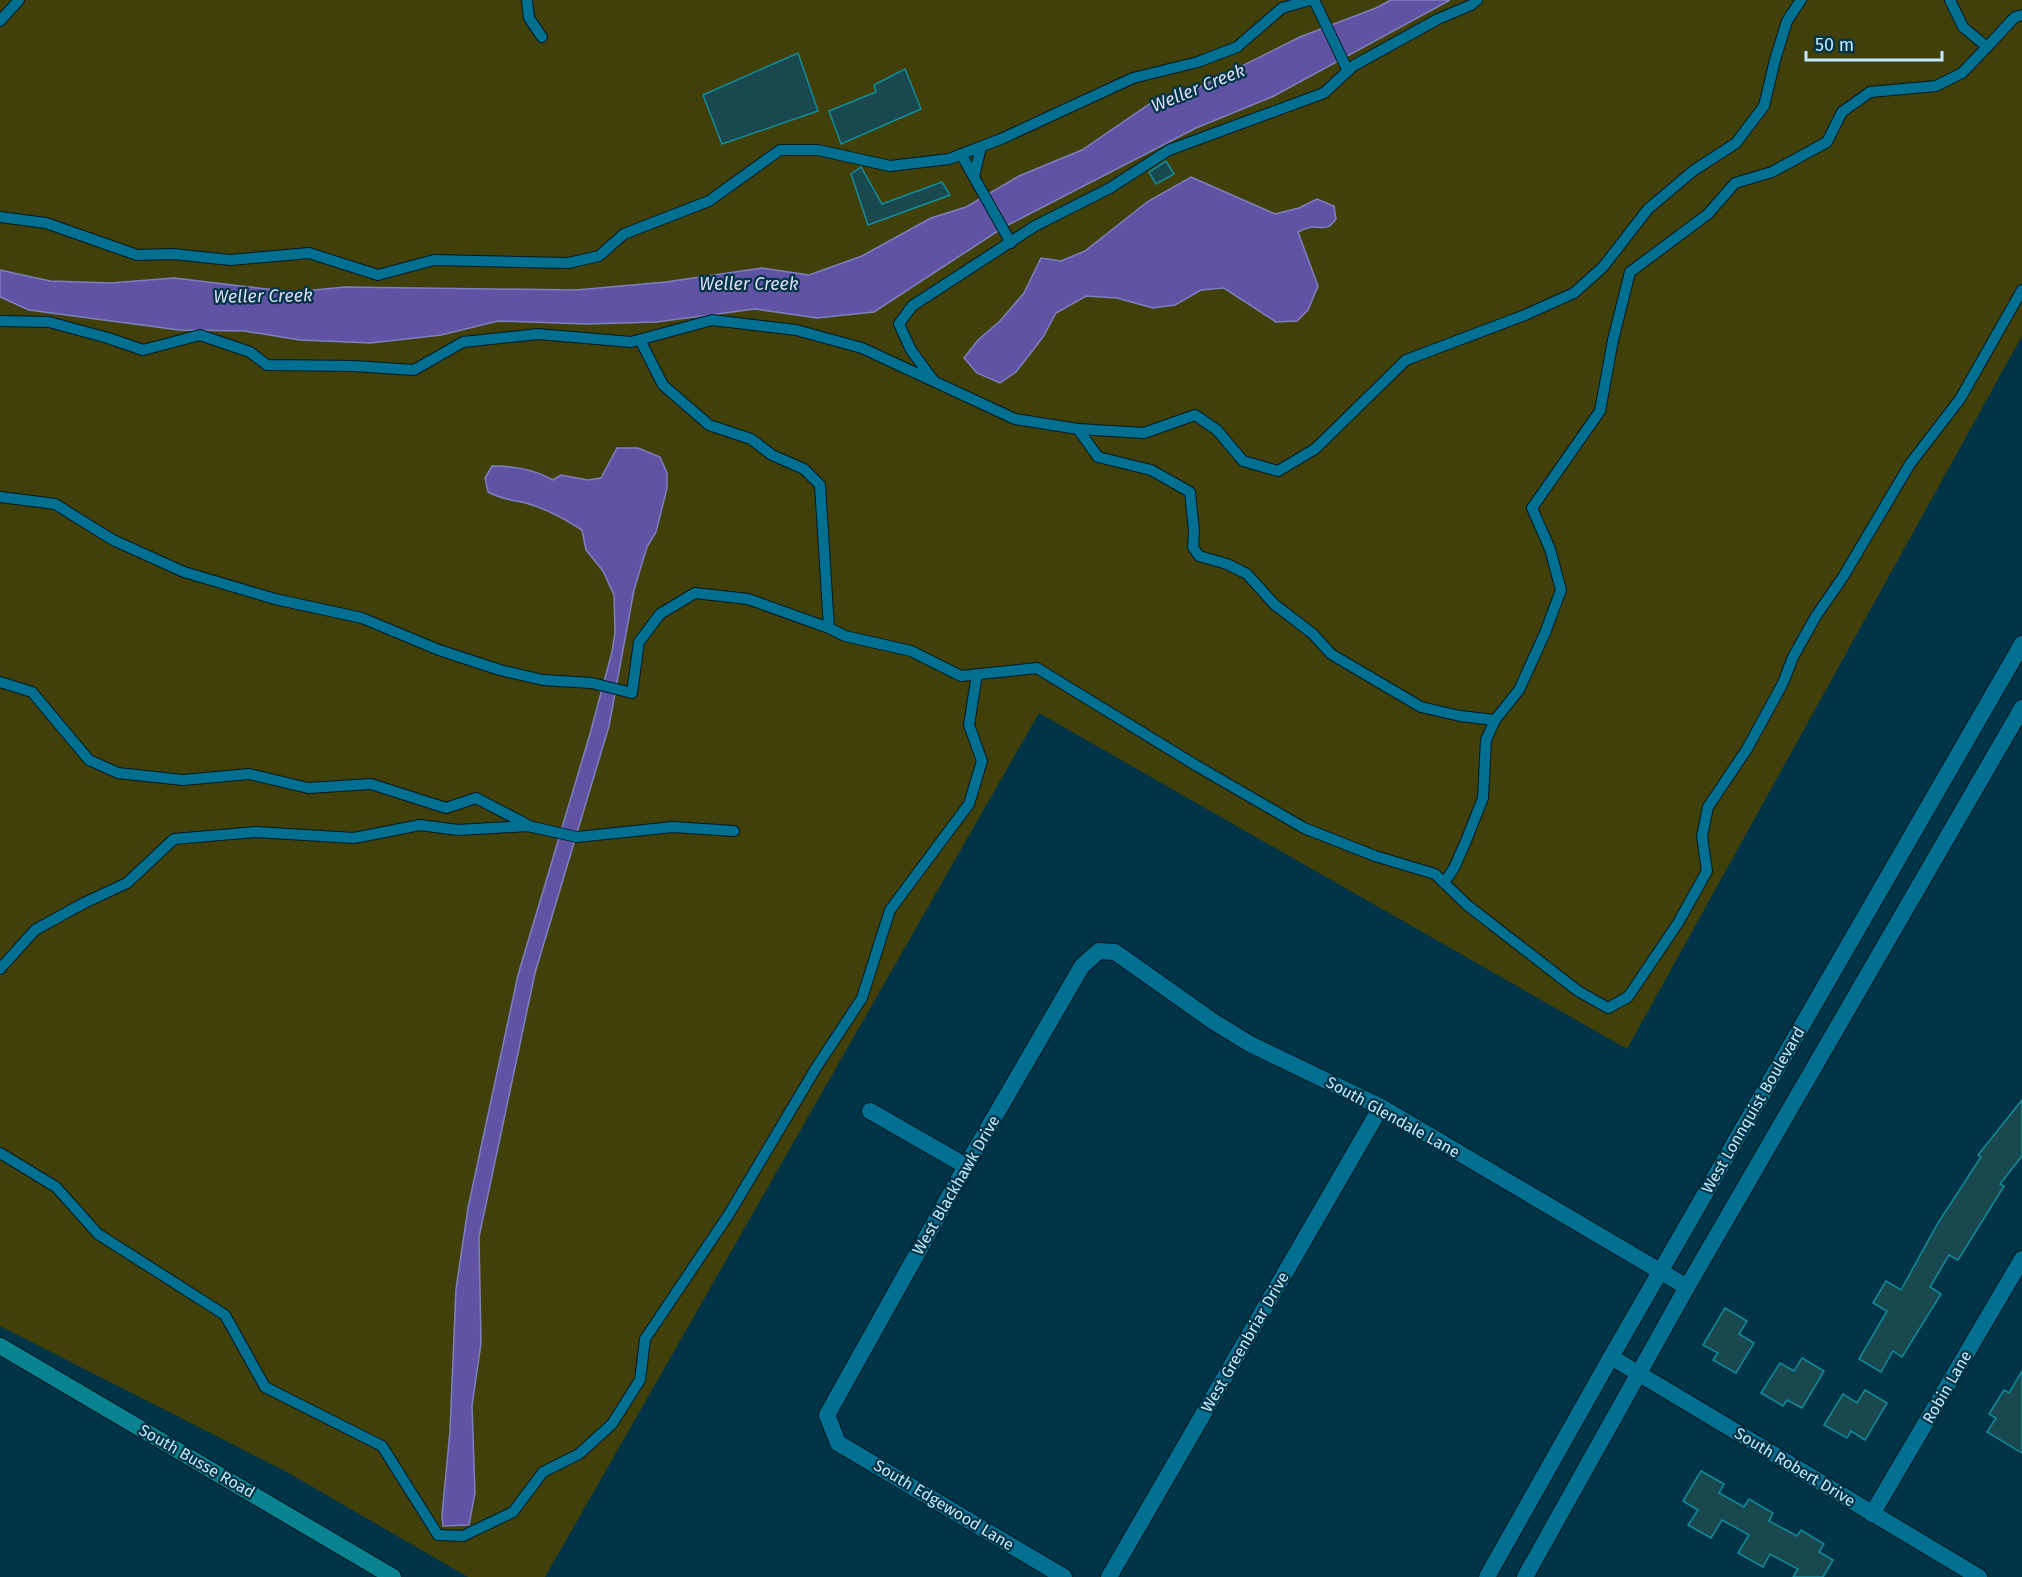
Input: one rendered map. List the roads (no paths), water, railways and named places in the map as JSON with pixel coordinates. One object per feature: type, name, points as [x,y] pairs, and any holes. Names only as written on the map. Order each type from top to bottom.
[{"type":"main road","name":"South Busse Road","points":[[0,1346],[393,1577]]},
{"type":"street","name":"West Lonnquist Boulevard","points":[[1487,1577],[1611,1357],[2022,644]]},
{"type":"street","name":"West Lonnquist Boulevard","points":[[1525,1577],[1687,1287],[2022,708]]},
{"type":"street","name":"South Glendale Lane","points":[[1099,951],[1115,952],[1214,1022],[1250,1044],[1381,1107],[1687,1287]]},
{"type":"street","name":"West Blackhawk Drive","points":[[831,1427],[827,1415],[832,1403],[1082,966],[1099,951]]},
{"type":"street","name":"West Greenbriar Drive","points":[[1109,1577],[1381,1107]]},
{"type":"street","points":[[870,1111],[966,1166]]},
{"type":"street","name":"Robin Lane","points":[[1872,1514],[2022,1259]]},
{"type":"street","name":"South Robert Drive","points":[[1611,1357],[1979,1577]]},
{"type":"street","name":"South Edgewood Lane","points":[[831,1427],[838,1443],[1064,1577]]},
{"type":"lane","points":[[0,21],[19,0]]},
{"type":"lane","points":[[527,0],[529,18],[542,37]]},
{"type":"lane","points":[[0,217],[46,223],[137,255],[173,254],[230,260],[309,253],[378,275],[434,260],[568,263],[599,256],[624,234],[709,201],[780,150],[818,150],[890,166],[949,159],[1001,139],[1132,78],[1198,62],[1237,47],[1282,8],[1312,0],[1346,68]]},
{"type":"lane","points":[[934,382],[912,350],[899,324],[912,306],[1035,226],[1110,188],[1169,150],[1324,93],[1346,68],[1477,0]]},
{"type":"lane","points":[[0,321],[49,322],[143,350],[200,335],[250,352],[267,365],[354,366],[414,370],[463,342],[538,334],[631,342],[712,320],[796,330],[862,348],[1015,419],[1078,429],[1144,433],[1195,415],[1217,430],[1243,461],[1278,471],[1315,449],[1406,360],[1525,315],[1574,293],[1581,287],[1602,267],[1648,209],[1694,171],[1736,143],[1743,134],[1764,106],[1774,60],[1787,21],[1801,0]]},
{"type":"lane","points":[[1950,0],[1964,27],[1987,47]]},
{"type":"lane","points":[[1444,883],[1454,868],[1483,798],[1486,740],[1495,720],[1519,690],[1545,633],[1561,590],[1550,549],[1532,508],[1600,411],[1613,340],[1630,272],[1708,214],[1735,183],[1772,172],[1827,142],[1842,112],[1870,92],[1936,86],[1962,73],[2015,17],[2022,15]]},
{"type":"lane","points":[[976,179],[981,147]]},
{"type":"lane","points":[[962,154],[1011,243]]},
{"type":"lane","points":[[0,497],[55,504],[113,540],[184,572],[275,599],[362,618],[439,650],[501,670],[543,680],[592,683],[632,693],[639,642],[660,614],[695,592],[748,599],[845,636],[911,651],[961,676],[1037,668],[1197,766],[1304,828],[1376,856],[1435,874],[1467,905],[1578,991],[1608,1008],[1628,997],[1678,923],[1707,871],[1702,836],[1708,807],[1748,749],[1783,682],[1793,657],[1816,616],[1910,464],[1960,399],[2022,290]]},
{"type":"lane","points":[[640,340],[663,385],[709,425],[751,439],[772,455],[804,469],[820,485],[829,628]]},
{"type":"lane","points":[[1078,429],[1098,457],[1151,470],[1190,492],[1194,531],[1193,548],[1199,556],[1227,564],[1247,574],[1274,604],[1313,634],[1331,654],[1421,707],[1460,716],[1495,720]]},
{"type":"lane","points":[[0,1153],[56,1187],[98,1234],[225,1315],[265,1387],[382,1446],[438,1535],[463,1536],[513,1512],[543,1472],[579,1454],[612,1424],[640,1380],[645,1339],[729,1214],[816,1068],[862,998],[890,910],[969,804],[982,761],[969,724],[977,674]]},
{"type":"lane","points":[[0,682],[32,692],[89,760],[118,773],[183,780],[249,774],[308,788],[371,784],[446,808],[476,798],[528,825]]},
{"type":"lane","points":[[0,969],[35,930],[127,883],[174,839],[256,832],[354,838],[420,825],[458,830],[528,825],[577,837],[673,827],[734,831]]},
{"type":"water","name":"Weller Creek","points":[[1391,0],[1450,0],[1272,97],[1196,128],[1004,227],[874,312],[817,318],[755,309],[656,322],[587,324],[498,321],[441,335],[371,343],[300,340],[244,331],[179,330],[29,310],[0,297],[0,270],[50,281],[111,283],[174,278],[293,292],[345,287],[576,290],[666,282],[762,268],[809,275],[862,256],[931,218],[966,207],[1019,176],[1082,150],[1151,103],[1198,88],[1300,37]]},
{"type":"water","points":[[1191,177],[1275,214],[1299,208],[1317,199],[1334,206],[1336,219],[1326,228],[1313,227],[1298,232],[1318,286],[1308,310],[1297,321],[1276,322],[1224,288],[1201,290],[1175,305],[1153,308],[1117,298],[1086,296],[1056,313],[1043,337],[1016,372],[1000,383],[977,373],[964,358],[978,340],[1000,321],[1024,293],[1041,258],[1061,261],[1085,251],[1147,202]]},
{"type":"water","points":[[617,448],[638,448],[660,457],[667,473],[667,488],[656,532],[647,547],[634,590],[609,726],[535,973],[479,1237],[481,1343],[472,1406],[475,1493],[469,1525],[443,1526],[456,1289],[468,1208],[518,975],[590,734],[612,652],[615,632],[614,595],[603,571],[586,550],[582,530],[543,509],[488,492],[485,478],[492,466],[524,469],[553,480],[561,475],[588,480],[601,478]]}]
